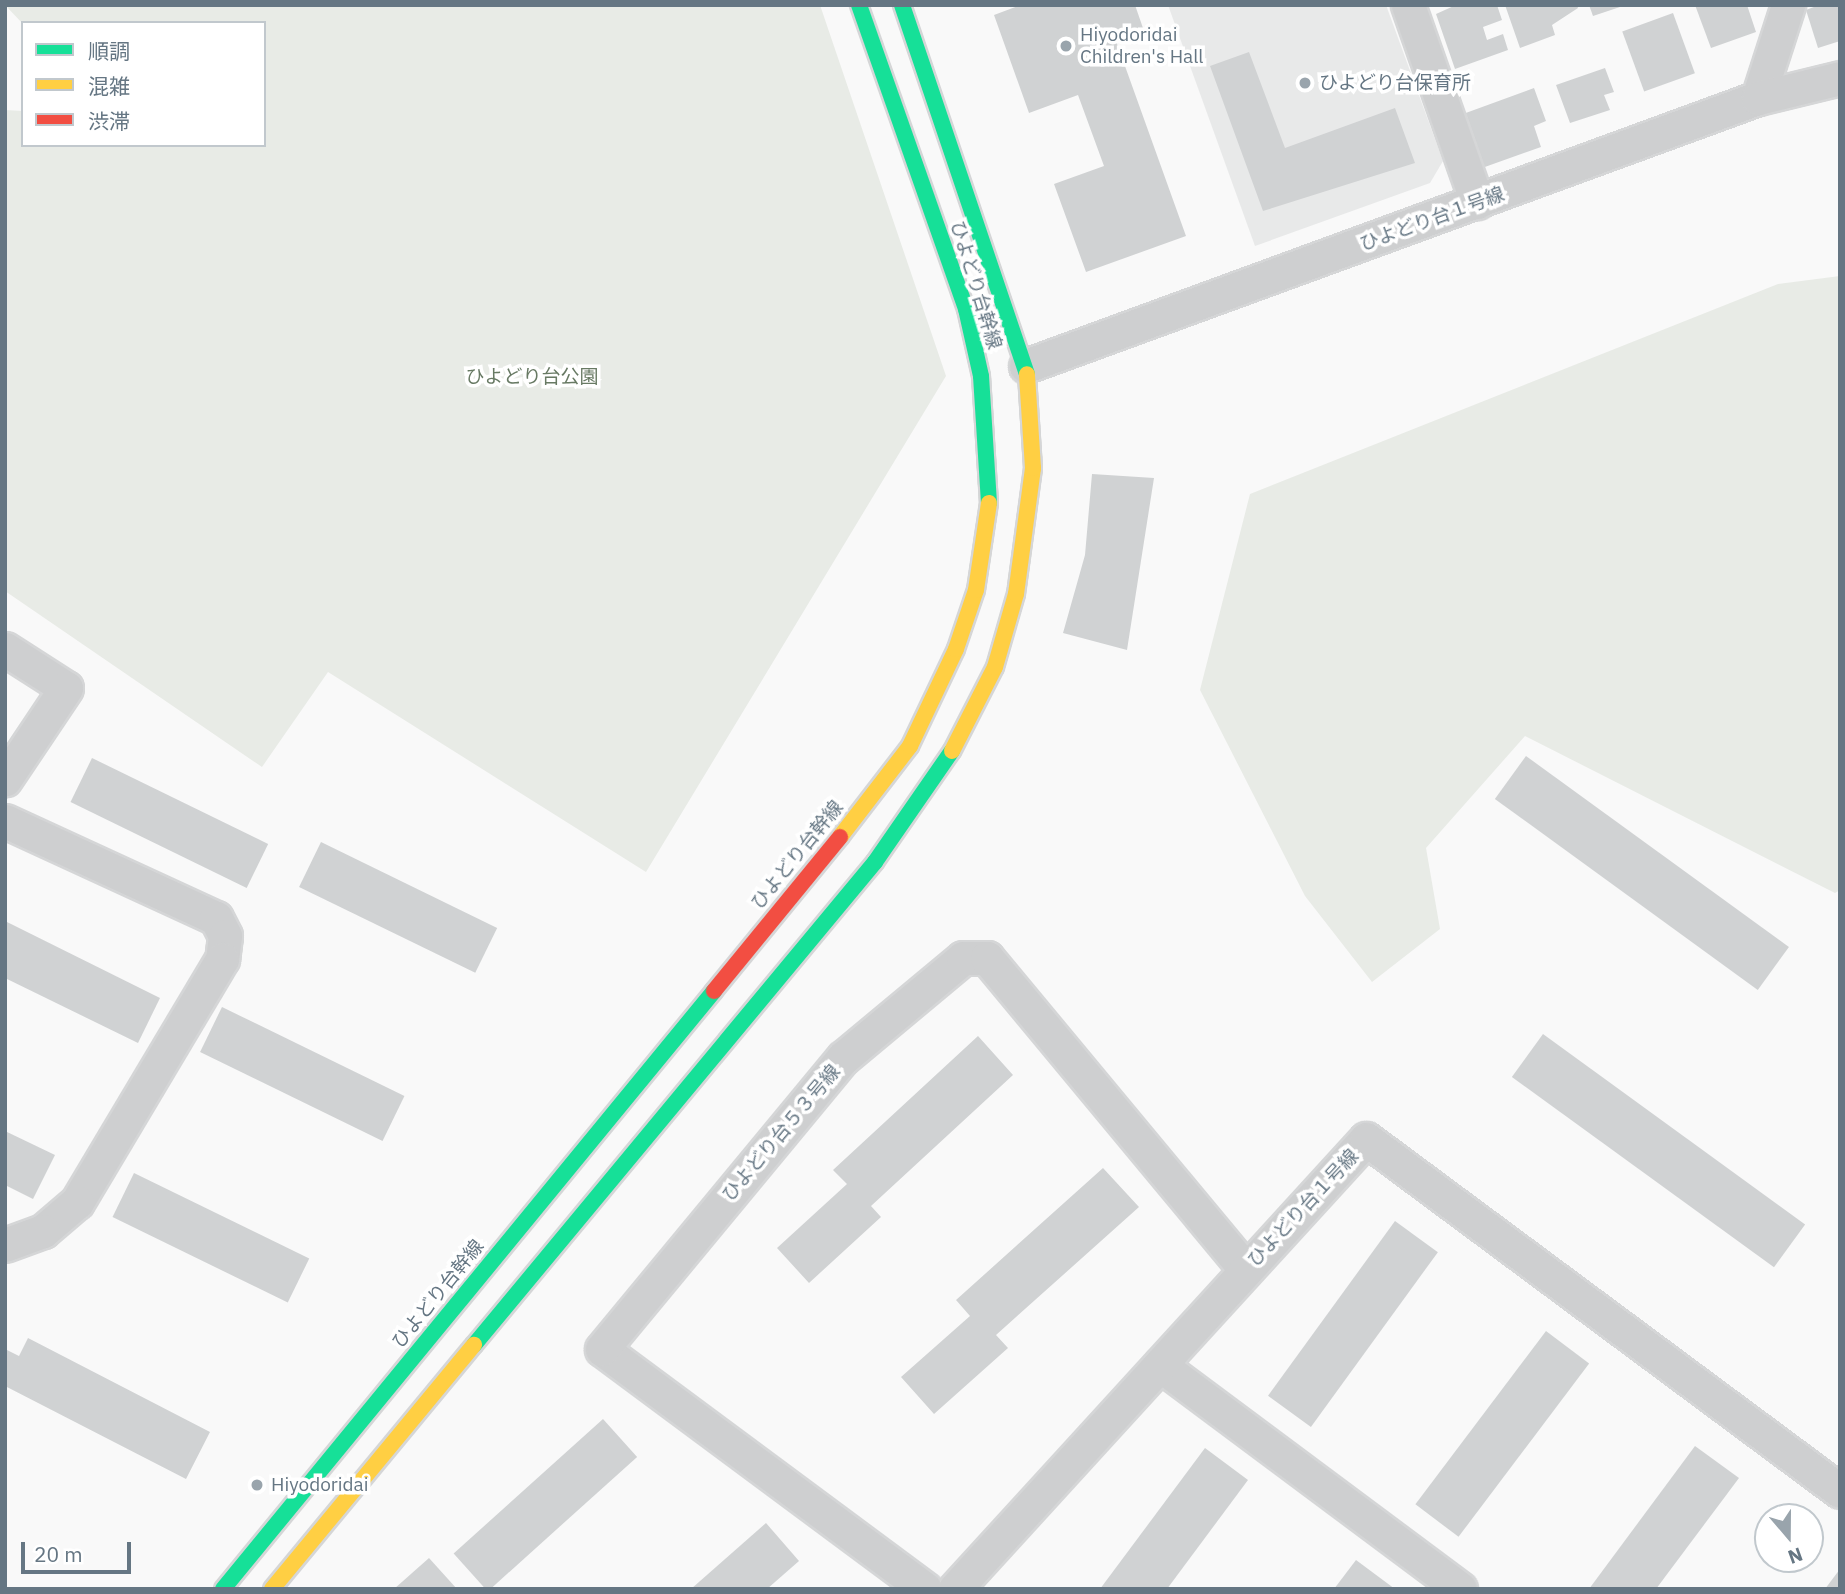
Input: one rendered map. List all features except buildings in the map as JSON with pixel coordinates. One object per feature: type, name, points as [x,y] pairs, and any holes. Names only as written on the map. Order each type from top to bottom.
[{"type":"street","name":"ひよどり台幹線","points":[[223,1589],[843,833],[910,746],[956,649],[976,590],[989,505],[981,376],[966,309],[859,5]]},
{"type":"street","name":"ひよどり台幹線","points":[[272,1589],[875,862],[943,769],[995,667],[1016,594],[1033,468],[1026,366],[902,5]]},
{"type":"street","points":[[1408,5],[1477,202]]},
{"type":"street","points":[[1758,98],[1788,5]]},
{"type":"street","name":"ひよどり台１号線","points":[[1026,366],[1758,98],[1840,78]]},
{"type":"street","points":[[5,649],[66,688],[5,779]]},
{"type":"street","points":[[5,821],[216,918],[225,936],[222,958],[77,1202],[43,1231],[5,1245]]},
{"type":"street","name":"ひよどり台５３号線","points":[[925,1589],[602,1349],[843,1058],[963,958],[987,958],[1247,1269]]},
{"type":"street","name":"ひよどり台１号線","points":[[965,1586],[1160,1365],[1366,1139],[1840,1491]]},
{"type":"street","points":[[1160,1365],[1460,1589]]},
{"type":"shaded area","name":"ひよどり台保育所","points":[[1168,5],[1386,5],[1443,161],[1430,183],[1255,246]]},
{"type":"green space","name":"ひよどり台公園","points":[[5,5],[820,5],[946,376],[646,872],[328,672],[262,767],[5,591],[5,110],[21,111],[21,147],[266,147],[266,21],[21,22]]},
{"type":"green space","points":[[1840,276],[1840,890],[1835,893],[1525,736],[1426,848],[1440,929],[1372,982],[1305,896],[1200,690],[1250,494],[1778,284]]},
{"type":"traffic: fast","points":[[859,5],[966,309],[981,376],[989,503]]},
{"type":"traffic: fast","points":[[902,5],[1027,374]]},
{"type":"traffic: fast","points":[[474,1345],[875,862],[952,751]]},
{"type":"traffic: fast","points":[[223,1589],[714,991]]},
{"type":"traffic: slow","points":[[952,751],[995,667],[1016,594],[1033,468],[1027,374]]},
{"type":"traffic: slow","points":[[840,837],[910,746],[956,649],[976,590],[989,503]]},
{"type":"traffic: slow","points":[[272,1589],[474,1345]]},
{"type":"traffic: jam","points":[[714,991],[840,837]]},
{"type":"place","name":"Hiyodoridai Children's Hall","points":[[1066,46]]},
{"type":"place","name":"ひよどり台保育所","points":[[1305,83]]},
{"type":"place","name":"Hiyodoridai","points":[[257,1485]]}]
